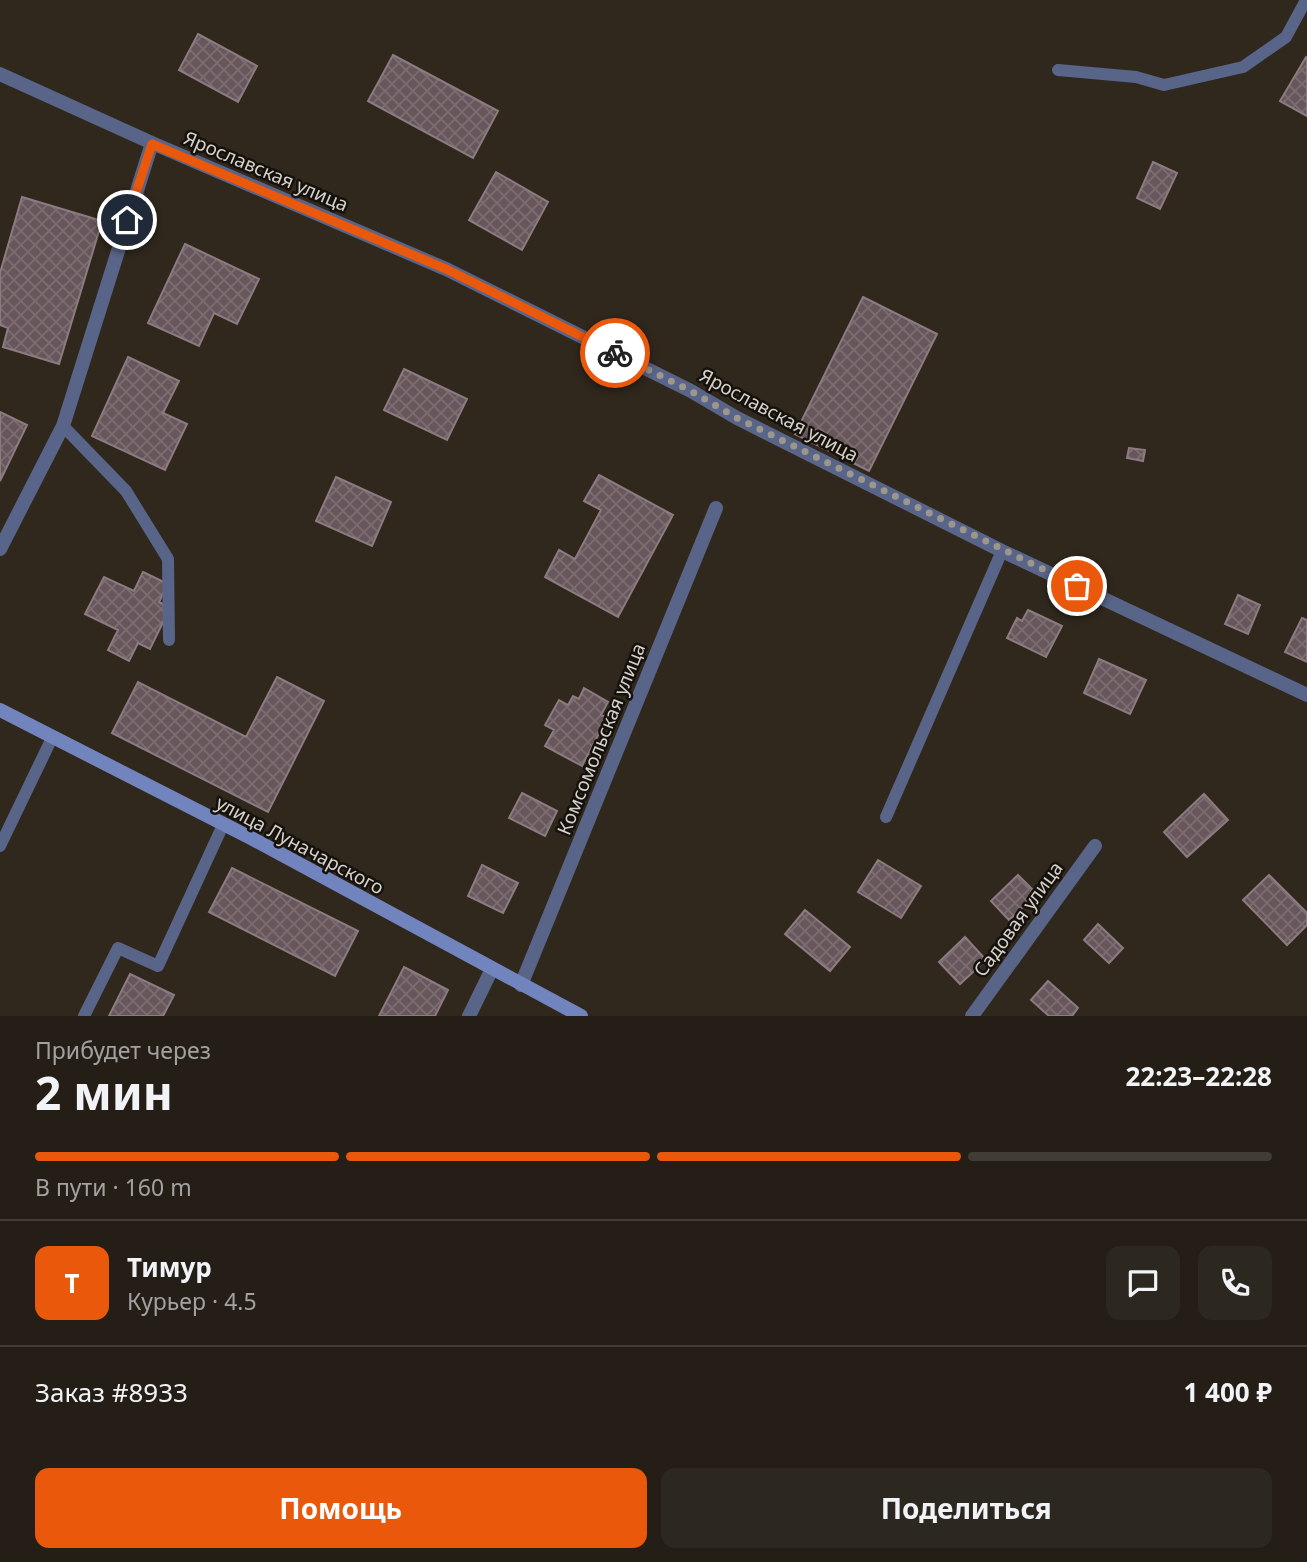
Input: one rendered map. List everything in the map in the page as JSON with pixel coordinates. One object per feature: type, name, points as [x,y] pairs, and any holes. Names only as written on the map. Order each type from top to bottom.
[{"type":"street","name":"Ярославская улица","points":[[0,74],[152,144],[446,269],[1002,551],[1307,695]]},
{"type":"street","points":[[0,549],[63,426],[152,144]]},
{"type":"street","name":"Комсомольская улица","points":[[521,985],[716,508]]},
{"type":"street","name":"улица Луначарского","points":[[0,710],[223,825],[581,1016]]},
{"type":"street","name":"Садовая улица","points":[[972,1016],[1095,846]]},
{"type":"street","points":[[469,1016],[492,970]]},
{"type":"lane","points":[[1058,70],[1136,77],[1164,85],[1243,67],[1286,37],[1307,0]]},
{"type":"lane","points":[[63,426],[126,491],[168,559],[169,640]]},
{"type":"lane","points":[[886,817],[1002,551]]},
{"type":"lane","points":[[0,846],[52,738]]},
{"type":"lane","points":[[84,1016],[118,948],[158,966],[223,825]]},
{"type":"building","points":[[198,34],[257,66],[238,102],[179,70]]},
{"type":"building","points":[[393,55],[498,111],[473,158],[368,101]]},
{"type":"building","points":[[1307,58],[1307,116],[1280,101]]},
{"type":"building","points":[[1153,162],[1177,173],[1160,209],[1137,198]]},
{"type":"building","points":[[496,172],[548,202],[522,250],[469,220]]},
{"type":"building","points":[[22,197],[102,221],[59,364],[3,347],[8,328],[0,325],[0,273]]},
{"type":"building","points":[[185,244],[259,279],[237,324],[214,313],[199,346],[148,323]]},
{"type":"building","points":[[863,297],[937,334],[869,471],[795,434]]},
{"type":"building","points":[[128,357],[179,381],[163,413],[187,424],[165,470],[92,436]]},
{"type":"building","points":[[404,369],[467,399],[447,440],[384,410]]},
{"type":"building","points":[[0,412],[27,425],[0,481]]},
{"type":"building","points":[[1129,448],[1145,450],[1143,461],[1127,458]]},
{"type":"building","points":[[599,475],[673,515],[618,617],[545,577],[559,550],[575,559],[601,510],[584,501]]},
{"type":"building","points":[[336,477],[391,502],[372,546],[316,521]]},
{"type":"building","points":[[143,572],[168,584],[159,602],[170,608],[150,649],[138,643],[129,661],[108,650],[118,630],[85,614],[104,577],[134,591]]},
{"type":"building","points":[[1238,595],[1260,605],[1248,634],[1225,624]]},
{"type":"building","points":[[1028,610],[1062,626],[1046,657],[1007,638],[1017,618],[1022,621]]},
{"type":"building","points":[[1302,618],[1307,620],[1307,662],[1285,652]]},
{"type":"building","points":[[1099,659],[1146,680],[1130,714],[1084,693]]},
{"type":"building","points":[[277,677],[324,701],[268,812],[112,733],[138,682],[246,737]]},
{"type":"building","points":[[584,688],[608,702],[601,715],[607,718],[582,766],[545,746],[554,730],[545,725],[559,700],[568,705],[573,696],[579,699]]},
{"type":"building","points":[[522,793],[557,811],[545,836],[509,818]]},
{"type":"building","points":[[1204,794],[1228,820],[1187,857],[1164,832]]},
{"type":"building","points":[[878,860],[921,886],[901,918],[858,892]]},
{"type":"building","points":[[482,865],[518,883],[503,913],[468,896]]},
{"type":"building","points":[[232,868],[358,931],[335,976],[209,912]]},
{"type":"building","points":[[1018,875],[1037,894],[1009,920],[991,901]]},
{"type":"building","points":[[1269,875],[1307,913],[1307,925],[1287,945],[1243,900]]},
{"type":"building","points":[[805,910],[850,947],[830,971],[785,934]]},
{"type":"building","points":[[1098,924],[1123,948],[1109,963],[1084,940]]},
{"type":"building","points":[[965,937],[986,960],[960,984],[939,962]]},
{"type":"building","points":[[404,967],[448,990],[435,1016],[379,1016]]},
{"type":"building","points":[[130,974],[174,995],[163,1016],[109,1016]]},
{"type":"building","points":[[1048,981],[1078,1008],[1072,1016],[1049,1016],[1031,1000]]},
{"type":"way so far","points":[[615,353],[691,391],[737,418],[1077,586]]},
{"type":"route","points":[[127,220],[152,144],[446,269],[615,353]]}]
